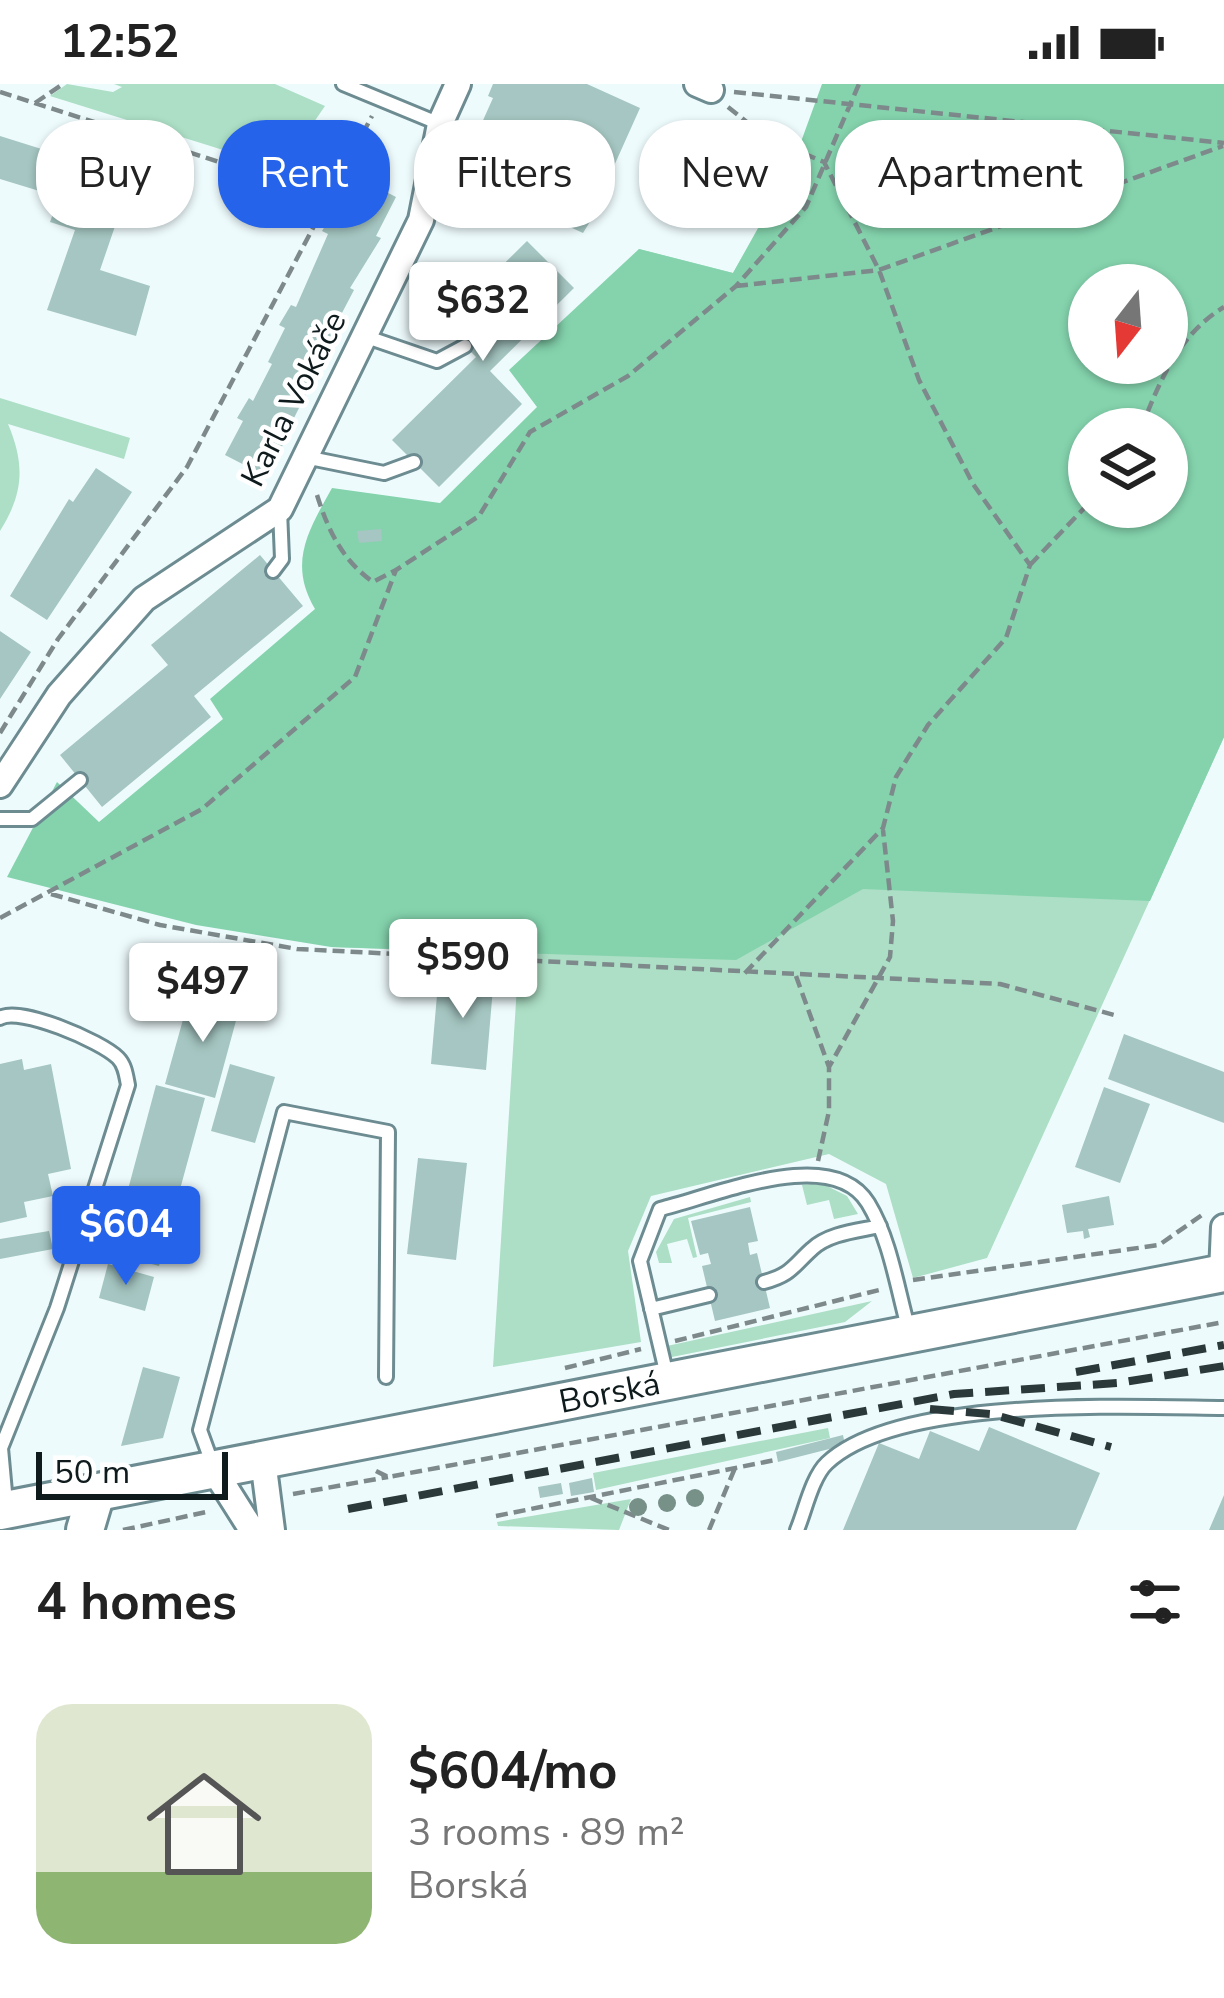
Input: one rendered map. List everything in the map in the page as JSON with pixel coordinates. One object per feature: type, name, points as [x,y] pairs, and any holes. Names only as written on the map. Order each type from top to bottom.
[{"type":"street","name":"Karla Vokáče","points":[[442,120],[458,84]]},
{"type":"street","name":"Karla Vokáče","points":[[0,785],[59,695],[143,598],[280,509],[417,228]]},
{"type":"street","name":"Borská","points":[[4,1510],[336,1446],[664,1364],[910,1334],[1223,1273],[1217,1219]]},
{"type":"street","points":[[263,1460],[272,1530]]},
{"type":"street","points":[[214,1470],[252,1530]]},
{"type":"street","points":[[85,1530],[96,1492]]},
{"type":"lane","points":[[343,84],[430,120]]},
{"type":"lane","points":[[364,336],[436,361],[465,346]]},
{"type":"lane","points":[[305,457],[384,473],[414,462]]},
{"type":"lane","points":[[273,571],[283,559],[280,509]]},
{"type":"lane","points":[[0,819],[32,819],[80,780]]},
{"type":"lane","points":[[0,1018],[23,1013],[104,1049],[125,1070],[128,1085],[57,1308],[2,1448],[4,1510]]},
{"type":"lane","points":[[214,1470],[200,1430],[284,1112],[388,1132],[386,1377]]},
{"type":"lane","points":[[664,1364],[640,1261],[660,1209],[816,1172],[834,1175],[855,1189],[880,1226],[910,1334]]},
{"type":"lane","points":[[764,1282],[789,1276],[811,1249],[829,1238],[880,1226]]},
{"type":"lane","points":[[652,1309],[709,1295]]},
{"type":"lane","points":[[797,1530],[824,1465],[880,1430],[1110,1405],[1224,1408]]},
{"type":"path","points":[[35,103],[63,84]]},
{"type":"path","points":[[305,457],[327,526],[352,566],[373,582],[479,516],[530,433],[628,376],[736,286],[806,207],[860,84]]},
{"type":"path","points":[[704,87],[1224,145]]},
{"type":"path","points":[[704,87],[767,138],[824,162],[879,270],[919,380],[973,484],[1030,565]]},
{"type":"path","points":[[0,92],[218,162]]},
{"type":"path","points":[[369,120],[380,100]]},
{"type":"path","points":[[736,286],[879,270],[1224,145]]},
{"type":"path","points":[[0,733],[58,639],[187,467],[313,228]]},
{"type":"path","points":[[1149,408],[1162,373],[1204,319],[1224,307]]},
{"type":"path","points":[[829,1067],[890,957],[893,921],[883,828],[896,777],[928,725],[1006,638],[1030,565],[1068,525]]},
{"type":"path","points":[[0,918],[202,809],[355,677],[396,570]]},
{"type":"path","points":[[744,974],[883,828]]},
{"type":"path","points":[[51,894],[160,925],[297,950],[1000,984],[1118,1016]]},
{"type":"path","points":[[796,976],[829,1067],[829,1111],[816,1172]]},
{"type":"path","points":[[611,1353],[664,1364],[896,1284],[1159,1245],[1217,1219]]},
{"type":"path","points":[[336,1446],[388,1477],[1224,1322]]},
{"type":"path","points":[[496,1516],[776,1460]]},
{"type":"path","points":[[709,1530],[735,1468]]},
{"type":"path","points":[[590,1497],[669,1530]]},
{"type":"green space","points":[[67,84],[113,92],[122,87],[114,84],[275,84],[325,106],[315,120],[218,120],[218,148],[194,141],[194,120],[127,120],[50,96]]},
{"type":"green space","points":[[822,84],[1224,84],[1224,737],[1150,901],[863,889],[736,960],[331,947],[196,925],[7,877],[57,782],[99,822],[223,719],[210,699],[315,609],[303,577],[304,547],[332,488],[440,503],[537,407],[509,370],[639,249],[733,273],[758,228],[811,228],[809,120]]},
{"type":"green space","points":[[838,84],[1224,84],[1224,737],[987,1258],[913,1278],[886,1184],[829,1154],[651,1196],[628,1251],[641,1342],[493,1367],[519,954],[331,947],[639,249],[733,273],[758,228],[811,228],[811,133]]},
{"type":"green space","points":[[0,398],[130,438],[124,459],[8,424],[19,478],[14,504],[0,531]]},
{"type":"green space","points":[[821,1183],[847,1196],[858,1214],[834,1219],[829,1200],[807,1205],[802,1185]]},
{"type":"green space","points":[[750,1197],[751,1202],[688,1218],[697,1257],[693,1258],[687,1239],[667,1244],[672,1263],[659,1263],[656,1252],[674,1219]]},
{"type":"green space","points":[[872,1301],[845,1322],[667,1358],[665,1353],[667,1346]]},
{"type":"green space","points":[[828,1428],[830,1438],[596,1490],[593,1473]]},
{"type":"green space","points":[[631,1499],[619,1530],[498,1526],[497,1522]]},
{"type":"building","points":[[493,84],[587,84],[640,108],[615,164],[615,120],[483,120],[493,98],[488,96]]},
{"type":"building","points":[[0,136],[36,147],[36,190],[0,179]]},
{"type":"building","points":[[69,228],[114,228],[100,270],[150,286],[136,336],[47,310],[75,230]]},
{"type":"building","points":[[380,228],[376,236],[381,238],[350,288],[354,290],[333,330],[338,332],[307,381],[311,384],[291,424],[295,426],[264,475],[225,455],[243,421],[237,418],[249,398],[253,401],[272,364],[268,362],[285,328],[279,325],[291,305],[296,307],[328,234],[322,231]]},
{"type":"building","points":[[527,241],[574,288],[490,371],[522,404],[439,487],[392,440],[476,357],[443,324]]},
{"type":"building","points":[[96,468],[132,492],[47,620],[10,596],[69,499],[73,502]]},
{"type":"building","points":[[381,529],[382,541],[359,543],[357,531]]},
{"type":"building","points":[[260,555],[303,606],[194,696],[211,717],[102,807],[60,755],[168,665],[151,645]]},
{"type":"building","points":[[0,631],[31,652],[0,699]]},
{"type":"building","points":[[439,972],[494,976],[486,1070],[431,1064]]},
{"type":"building","points":[[191,991],[240,1006],[215,1098],[165,1084]]},
{"type":"building","points":[[1124,1034],[1224,1072],[1224,1123],[1108,1079]]},
{"type":"building","points":[[22,1059],[24,1070],[51,1064],[71,1169],[48,1174],[53,1196],[24,1202],[27,1217],[0,1223],[0,1064]]},
{"type":"building","points":[[230,1064],[275,1077],[255,1143],[211,1131]]},
{"type":"building","points":[[156,1085],[205,1098],[159,1266],[111,1253]]},
{"type":"building","points":[[1104,1087],[1150,1104],[1120,1183],[1075,1167]]},
{"type":"building","points":[[418,1158],[467,1163],[456,1260],[407,1254]]},
{"type":"building","points":[[1109,1196],[1114,1225],[1088,1229],[1090,1237],[1084,1239],[1083,1231],[1067,1233],[1062,1205]]},
{"type":"building","points":[[750,1207],[758,1241],[748,1243],[750,1255],[757,1253],[770,1308],[715,1321],[702,1266],[711,1264],[708,1253],[700,1255],[691,1221]]},
{"type":"building","points":[[49,1231],[53,1249],[0,1259],[0,1239]]},
{"type":"building","points":[[108,1264],[154,1277],[145,1311],[99,1298]]},
{"type":"building","points":[[143,1367],[180,1377],[163,1438],[121,1446]]},
{"type":"building","points":[[989,1427],[1100,1473],[1076,1530],[843,1530],[879,1443],[919,1459],[930,1431],[979,1451]]},
{"type":"building","points":[[843,1435],[845,1445],[778,1462],[776,1452]]},
{"type":"building","points":[[592,1478],[594,1492],[571,1496],[569,1483]]},
{"type":"building","points":[[561,1483],[563,1494],[540,1498],[538,1487]]},
{"type":"building","points":[[1224,1495],[1224,1530],[1209,1530]]},
{"type":"railway","points":[[1076,1372],[1224,1345]]},
{"type":"railway","points":[[348,1509],[954,1394],[1118,1383],[1224,1366]]},
{"type":"railway","points":[[930,1409],[991,1414],[1111,1447]]}]
